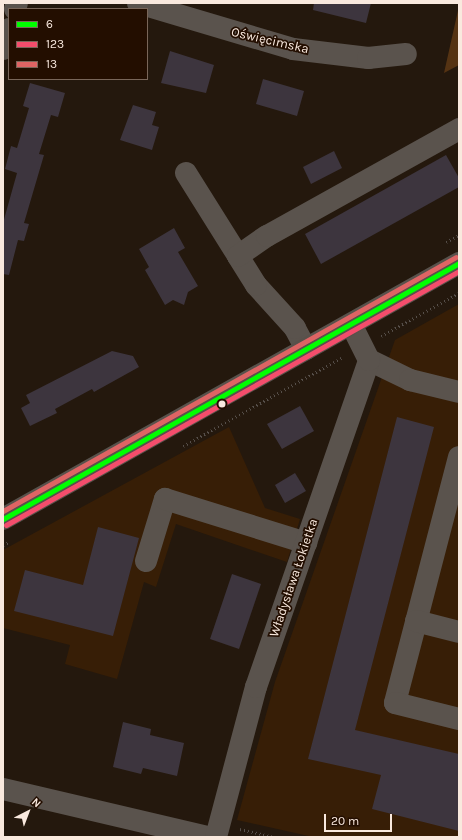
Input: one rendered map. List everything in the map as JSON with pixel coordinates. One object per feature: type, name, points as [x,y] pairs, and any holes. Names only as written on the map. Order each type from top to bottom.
[{"type":"main road","points":[[3,519],[459,263]]},
{"type":"street","name":"Oświęcimska","points":[[138,3],[294,49],[368,58],[406,54]]},
{"type":"street","points":[[3,49],[8,32]]},
{"type":"street","points":[[238,256],[267,236],[457,135]]},
{"type":"street","points":[[186,173],[256,285],[295,328],[306,349]]},
{"type":"street","points":[[351,324],[366,353],[410,380],[459,392]]},
{"type":"street","name":"Władysława Łokietka","points":[[216,837],[256,687],[306,543],[366,353]]},
{"type":"street","points":[[459,457],[395,703],[459,719]]},
{"type":"street","points":[[146,561],[165,499],[306,543]]},
{"type":"street","points":[[416,621],[459,632]]},
{"type":"street","points":[[3,789],[207,837]]},
{"type":"path","points":[[366,353],[459,293]]},
{"type":"shaded area","points":[[459,6],[459,65],[444,73]]},
{"type":"shaded area","points":[[459,304],[459,837],[313,837],[237,820],[275,682],[395,340]]},
{"type":"shaded area","points":[[229,427],[265,508],[300,519],[287,562],[176,524],[156,587],[144,582],[117,679],[65,664],[70,645],[3,628],[3,550]]},
{"type":"building","points":[[314,3],[371,3],[366,23],[313,10]]},
{"type":"building","points":[[170,51],[214,65],[206,93],[161,83]]},
{"type":"building","points":[[263,79],[304,91],[297,116],[256,104]]},
{"type":"building","points":[[30,83],[65,93],[58,117],[51,115],[39,154],[44,155],[24,223],[29,224],[24,241],[18,240],[9,275],[3,274],[3,223],[17,173],[5,169],[11,146],[17,148],[29,108],[23,106]]},
{"type":"building","points":[[133,105],[156,112],[152,125],[159,127],[152,150],[120,140]]},
{"type":"building","points":[[334,151],[342,168],[311,184],[303,167]]},
{"type":"building","points":[[446,155],[459,178],[459,187],[321,264],[305,234]]},
{"type":"building","points":[[174,228],[185,248],[178,252],[198,286],[188,292],[184,305],[173,300],[165,305],[145,270],[149,267],[139,249]]},
{"type":"building","points":[[112,351],[133,356],[139,367],[94,392],[92,389],[55,409],[57,413],[30,426],[21,408],[30,403],[26,395]]},
{"type":"building","points":[[300,406],[314,431],[282,449],[267,424]]},
{"type":"building","points":[[397,417],[434,427],[355,730],[459,754],[459,831],[372,809],[381,775],[308,759]]},
{"type":"building","points":[[295,473],[306,491],[285,503],[275,485]]},
{"type":"building","points":[[98,527],[139,538],[113,636],[14,611],[25,570],[83,585]]},
{"type":"building","points":[[232,574],[261,584],[239,649],[210,639]]},
{"type":"building","points":[[123,722],[151,729],[150,735],[184,743],[177,776],[143,768],[141,774],[113,767]]},
{"type":"transit line","name":"13","points":[[3,511],[456,257]]},
{"type":"transit line","name":"6","points":[[3,519],[459,263]]},
{"type":"transit line","name":"123","points":[[6,525],[459,271]]}]
